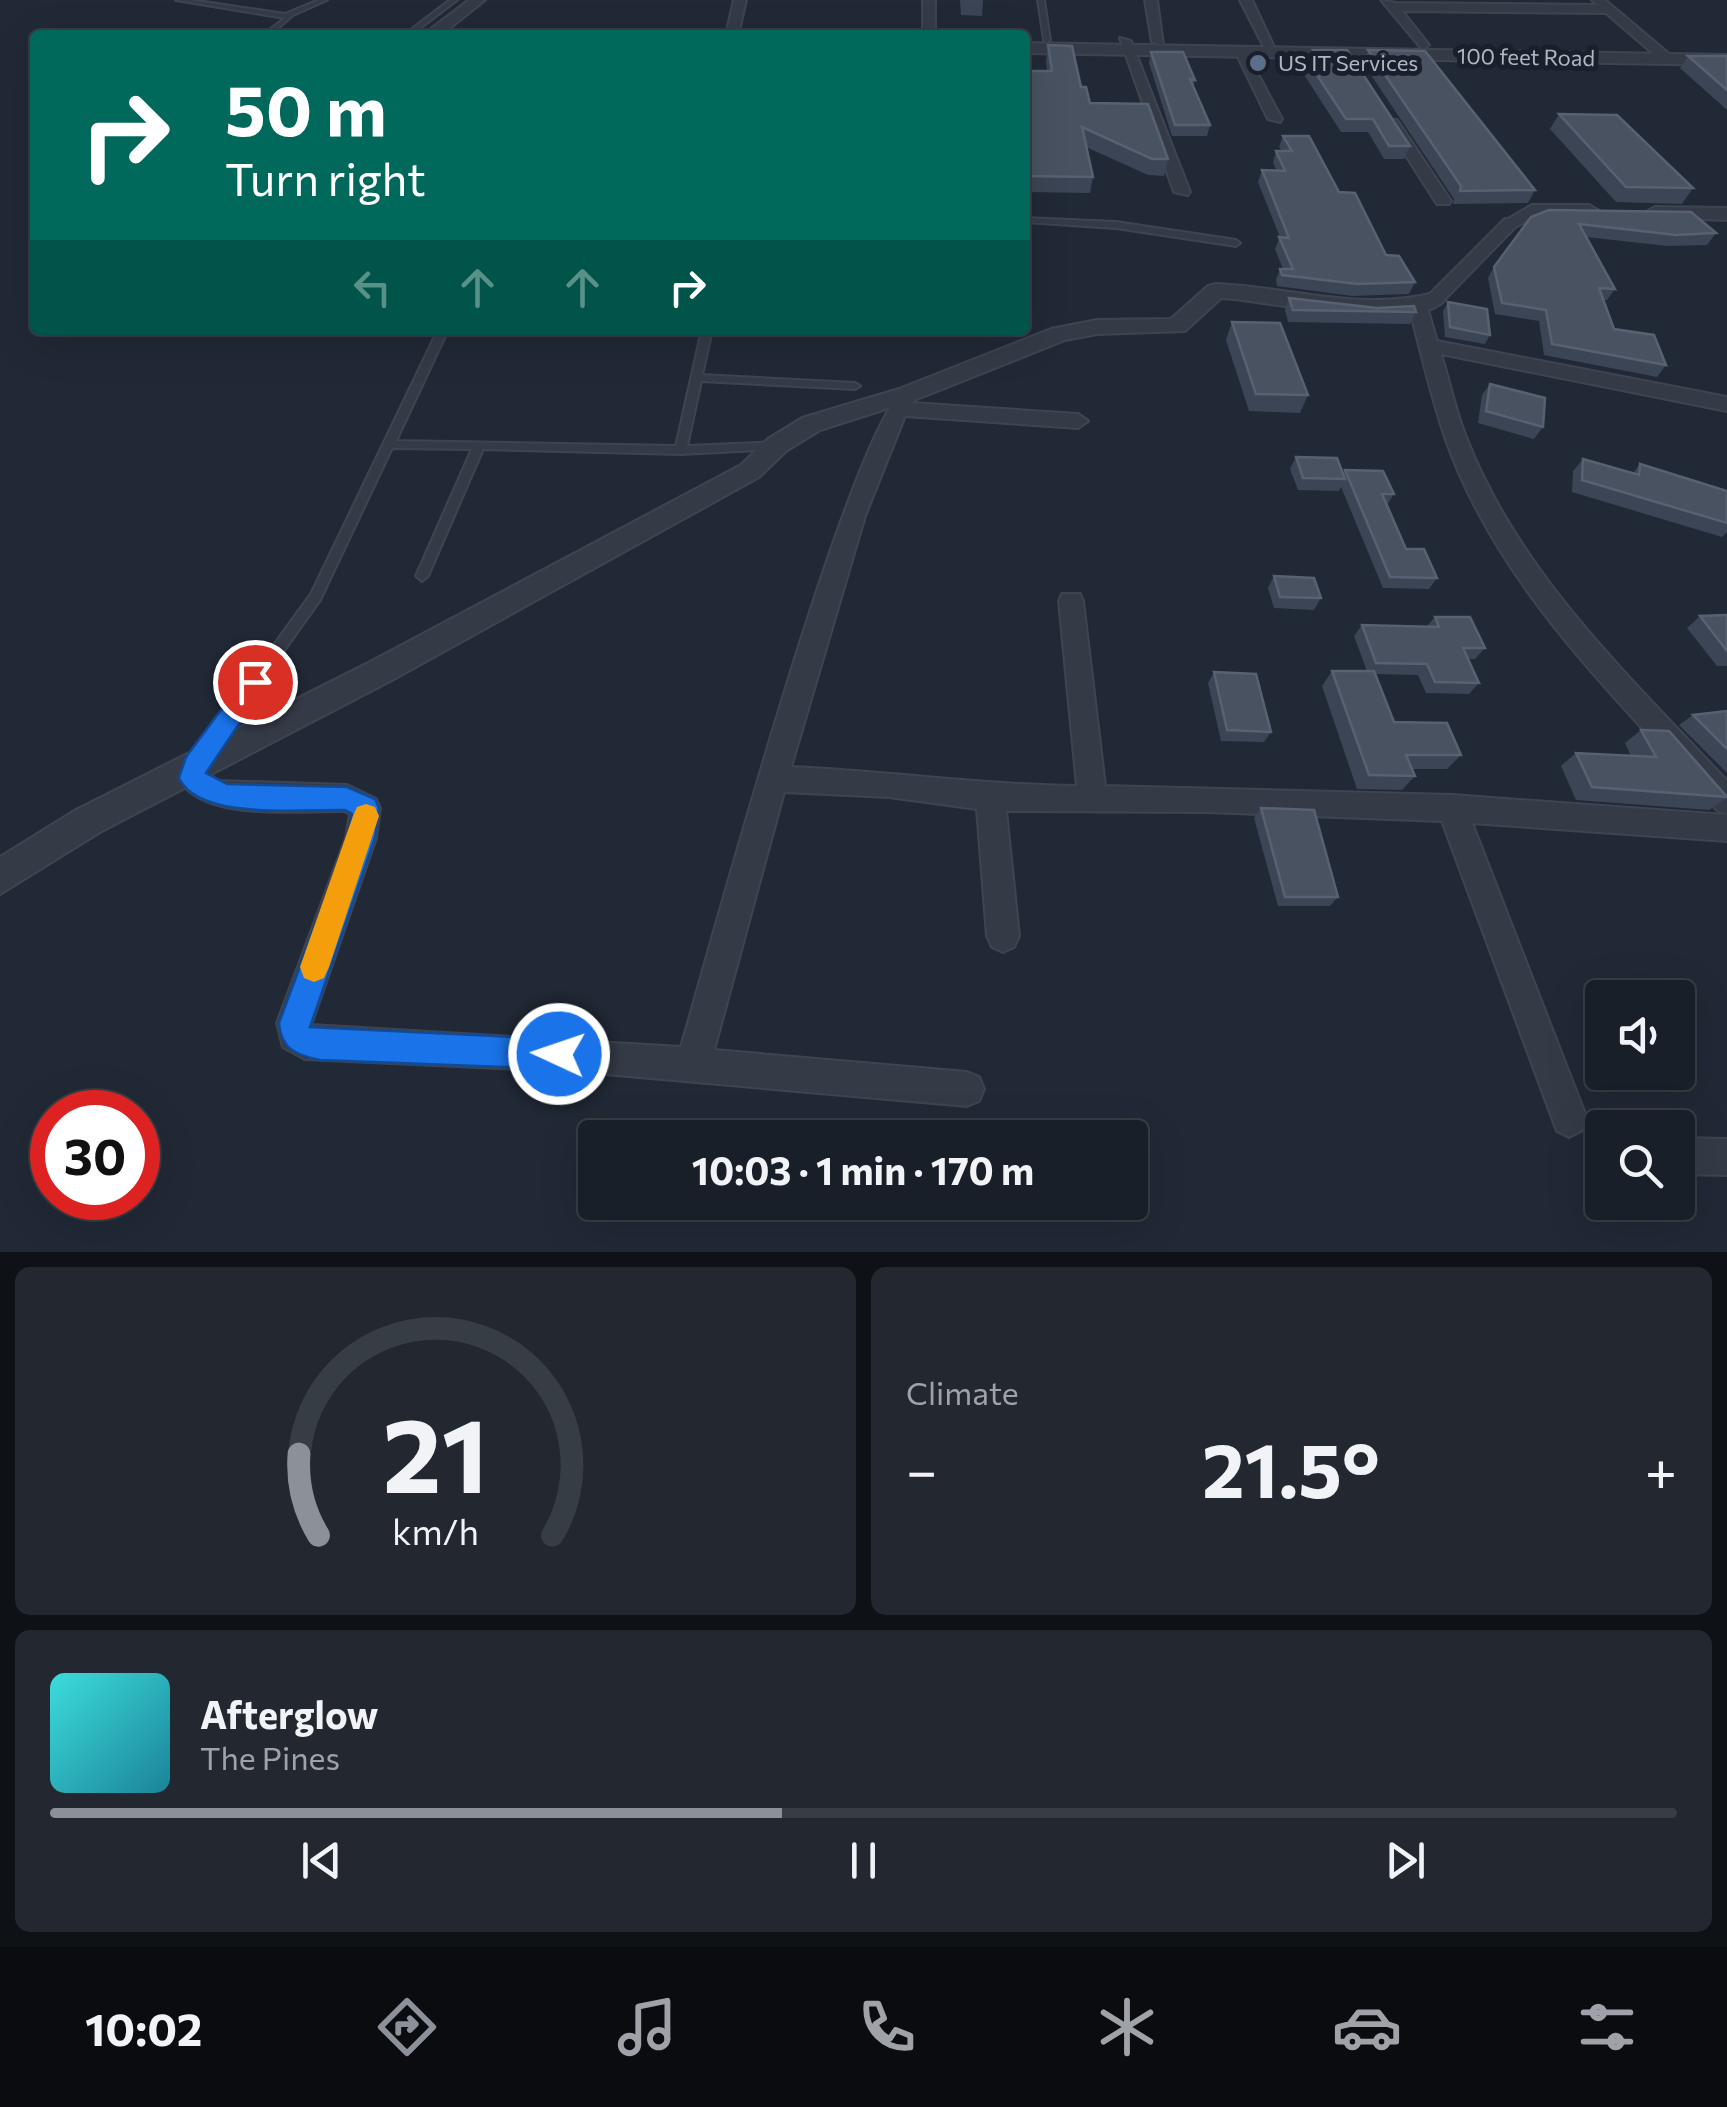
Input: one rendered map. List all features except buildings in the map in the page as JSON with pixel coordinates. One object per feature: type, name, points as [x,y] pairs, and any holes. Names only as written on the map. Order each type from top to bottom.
[{"type":"street","points":[[438,30],[478,0]]},
{"type":"street","points":[[733,30],[740,0]]},
{"type":"street","points":[[929,0],[929,30]]},
{"type":"street","points":[[1151,0],[1158,42]]},
{"type":"street","points":[[1246,0],[1269,44]]},
{"type":"street","points":[[1389,3],[1604,5],[1662,53]]},
{"type":"street","points":[[1389,3],[1422,44]]},
{"type":"street","name":"100 feet Road","points":[[1030,40],[1240,52],[1422,44],[1483,51]]},
{"type":"street","name":"100 feet Road","points":[[1126,45],[1158,42],[1662,53],[1727,48]]},
{"type":"street","name":"100 feet Road","points":[[1030,47],[1058,43]]},
{"type":"street","points":[[1126,45],[1182,192]]},
{"type":"street","points":[[1344,49],[1358,70]]},
{"type":"street","points":[[1240,52],[1275,119]]},
{"type":"street","name":"100 feet Road","points":[[1662,53],[1727,60]]},
{"type":"street","points":[[1379,103],[1443,201]]},
{"type":"street","points":[[0,878],[88,821],[612,548],[750,471],[777,445],[826,417],[902,402],[1023,346],[1069,331],[1177,326],[1216,291],[1308,303],[1426,303],[1511,223],[1532,211],[1602,211]]},
{"type":"street","points":[[1641,212],[1727,214]]},
{"type":"street","points":[[1426,303],[1432,346],[1457,442],[1494,517],[1537,588],[1568,628],[1727,801]]},
{"type":"street","points":[[1432,346],[1727,404]]},
{"type":"street","points":[[902,402],[1078,422]]},
{"type":"street","points":[[692,1066],[846,538],[902,402]]},
{"type":"street","points":[[1071,601],[1092,798]]},
{"type":"street","points":[[195,765],[192,778],[210,792],[347,798],[366,808],[361,838],[294,1023],[295,1035],[305,1042],[582,1055],[966,1090]]},
{"type":"street","points":[[774,779],[889,784],[990,798],[1452,808],[1727,828]]},
{"type":"street","points":[[990,798],[1002,936]]},
{"type":"street","points":[[1452,808],[1569,1119]]},
{"type":"street","points":[[1695,1156],[1727,1157]]},
{"type":"lane","points":[[179,0],[291,16]]},
{"type":"lane","points":[[273,30],[324,0]]},
{"type":"lane","points":[[414,30],[454,0]]},
{"type":"lane","points":[[1041,0],[1058,43]]},
{"type":"lane","points":[[1030,220],[1116,225],[1236,243]]},
{"type":"lane","points":[[195,765],[316,597],[442,335]]},
{"type":"lane","points":[[681,450],[706,335]]},
{"type":"lane","points":[[695,378],[855,386]]},
{"type":"lane","points":[[389,444],[681,450],[777,445]]},
{"type":"lane","points":[[422,576],[479,446]]},
{"type":"slow traffic","points":[[314,967],[366,816]]},
{"type":"place","name":"US IT Services","points":[[1258,63]]},
{"type":"route","points":[[255,682],[195,765],[192,778],[210,792],[227,796],[347,798],[366,808],[361,838],[294,1023],[295,1035],[320,1045],[559,1054]]}]
